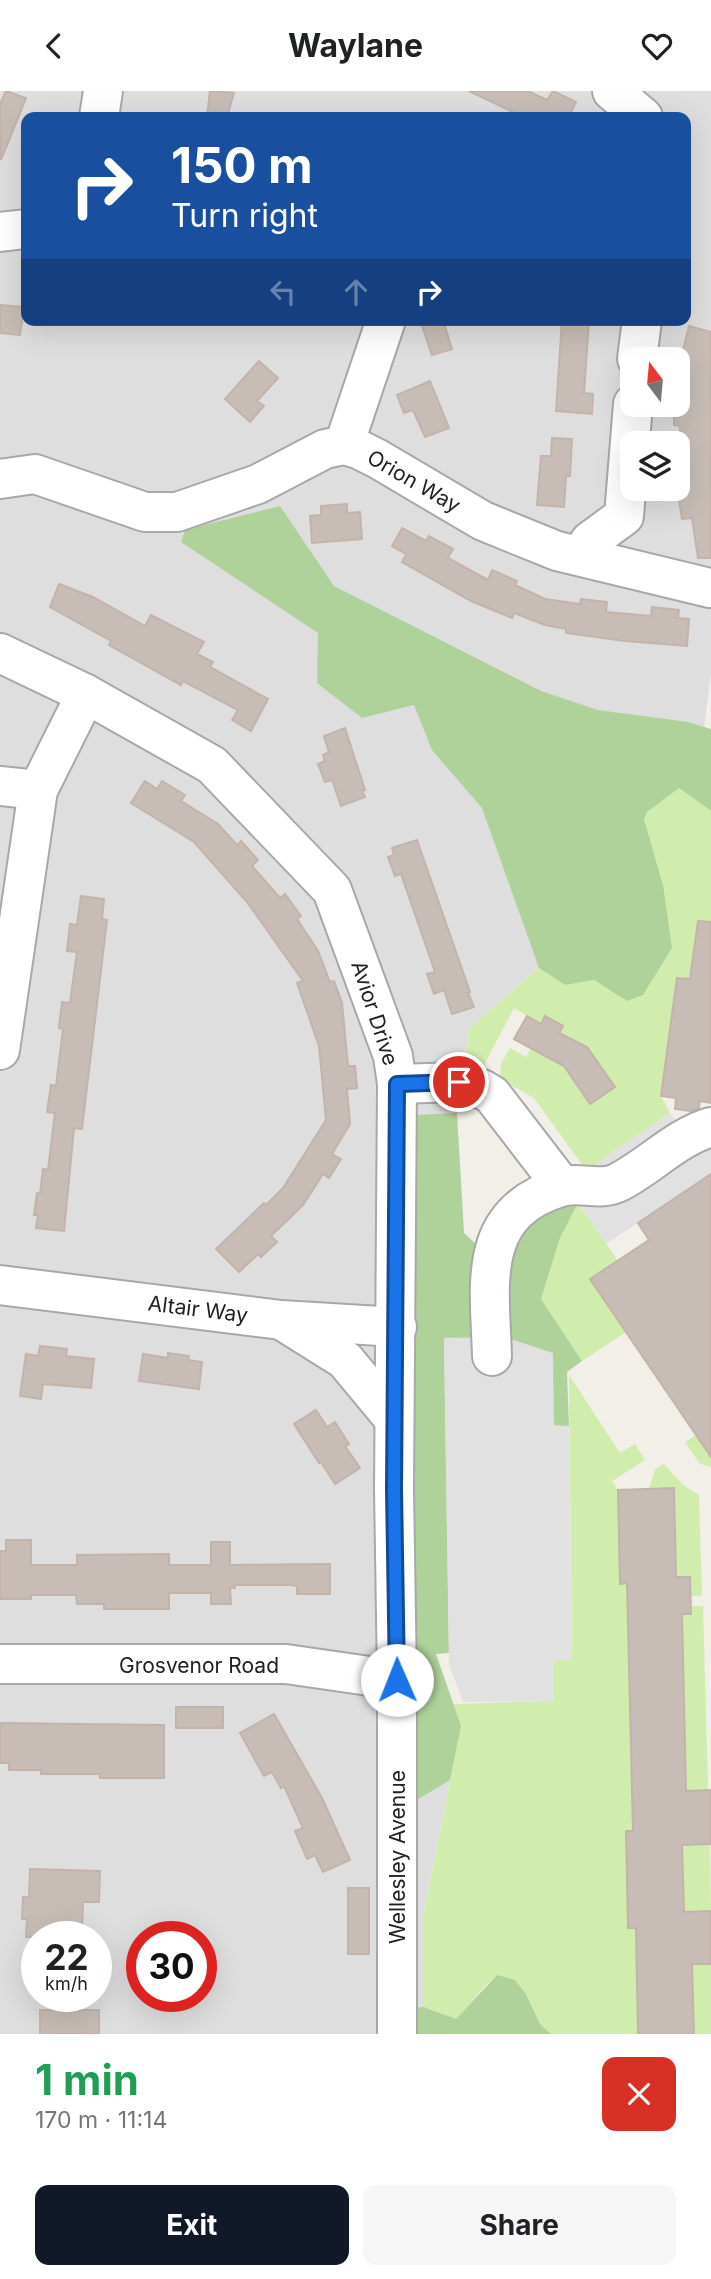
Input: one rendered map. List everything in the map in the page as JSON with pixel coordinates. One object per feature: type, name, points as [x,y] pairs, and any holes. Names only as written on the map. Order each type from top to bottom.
[{"type":"street","points":[[100,112],[103,91]]},
{"type":"street","points":[[612,91],[637,112]]},
{"type":"street","points":[[0,232],[21,230]]},
{"type":"street","points":[[344,445],[384,326]]},
{"type":"street","points":[[639,347],[641,326]]},
{"type":"street","points":[[632,417],[624,516],[644,552],[649,573]]},
{"type":"street","name":"Orion Way","points":[[0,479],[35,474],[145,512],[177,512],[258,484],[325,449],[344,445],[378,459],[483,521],[557,551],[710,588]]},
{"type":"street","points":[[580,555],[590,541],[624,516]]},
{"type":"street","name":"Avior Drive","points":[[0,653],[86,694],[212,765],[332,890],[393,1056],[397,1084],[397,1328],[394,1419],[397,1680]]},
{"type":"street","points":[[0,1050],[38,790],[86,694]]},
{"type":"street","points":[[0,786],[38,790]]},
{"type":"street","points":[[397,1084],[467,1085],[492,1095],[562,1186]]},
{"type":"street","points":[[492,1356],[490,1269],[495,1245],[516,1210],[562,1186],[611,1185],[691,1136],[711,1128]]},
{"type":"street","name":"Altair Way","points":[[0,1285],[281,1320],[397,1328]]},
{"type":"street","points":[[281,1320],[345,1360],[394,1419]]},
{"type":"street","name":"Grosvenor Road","points":[[0,1664],[286,1664],[397,1680]]},
{"type":"street","name":"Wellesley Avenue","points":[[397,1680],[397,2034]]},
{"type":"shaded area","points":[[0,91],[711,91],[711,673],[704,728],[580,825],[628,891],[469,1028],[457,1113],[427,1629],[461,1726],[424,1912],[457,2034],[0,2034]]},
{"type":"shaded area","points":[[670,1113],[680,1127],[711,1136],[711,1174],[606,1244],[571,1191],[602,1159]]},
{"type":"shaded area","points":[[504,1337],[553,1353],[554,1425],[569,1426],[572,1660],[554,1660],[554,1701],[463,1702],[449,1665],[444,1338]]},
{"type":"green space","points":[[280,506],[334,586],[541,691],[598,710],[688,722],[711,729],[711,811],[679,788],[647,812],[644,819],[663,885],[672,948],[643,995],[627,1001],[594,980],[565,985],[539,968],[482,808],[432,750],[414,705],[362,718],[317,683],[318,633],[181,542],[185,530]]},
{"type":"green space","points":[[679,788],[711,811],[711,950],[694,948],[690,979],[677,978],[661,1096],[670,1113],[602,1159],[588,1173],[534,1098],[504,1081],[500,1075],[501,1064],[510,1048],[526,1057],[531,1048],[557,1062],[570,1039],[559,1033],[563,1025],[545,1016],[541,1024],[514,1008],[483,1067],[465,1060],[469,1028],[539,968],[565,985],[594,980],[627,1001],[663,885],[644,819],[646,812]]},
{"type":"green space","points":[[457,1113],[464,1233],[477,1245],[475,1338],[444,1339],[449,1653],[436,1654],[461,1726],[450,1780],[415,1801],[415,1115]]},
{"type":"green space","points":[[578,1203],[618,1261],[626,1332],[582,1361],[541,1299],[560,1238]]},
{"type":"green space","points":[[578,1203],[560,1238],[541,1299],[582,1361],[567,1372],[569,1426],[554,1426],[504,1337],[502,1280],[532,1209]]},
{"type":"green space","points":[[569,1375],[620,1453],[635,1444],[645,1460],[612,1481],[618,1490],[620,1583],[627,1583],[633,1831],[627,1831],[628,1928],[636,1928],[638,2034],[551,2034],[540,2024],[526,1994],[497,1975],[456,2020],[423,2007],[424,1912],[461,1726],[453,1704],[554,1701],[554,1660],[572,1659]]},
{"type":"green space","points":[[696,1435],[702,1443],[711,1437],[711,1467],[700,1464],[685,1442]]},
{"type":"green space","points":[[664,1464],[683,1485],[699,1495],[702,1596],[690,1596],[676,1577],[674,1489],[649,1489],[655,1469]]},
{"type":"green space","points":[[691,1606],[703,1606],[708,1791],[687,1799],[682,1614],[691,1614]]},
{"type":"green space","points":[[682,1836],[693,1844],[710,1844],[711,1911],[684,1921]]},
{"type":"green space","points":[[697,1955],[698,1964],[711,1964],[711,2034],[694,2034],[692,1956]]},
{"type":"green space","points":[[497,1975],[515,1980],[526,1994],[540,2024],[551,2034],[413,2034],[413,2008],[423,2007],[456,2019]]},
{"type":"building","points":[[6,91],[26,98],[1,160],[0,104]]},
{"type":"building","points":[[210,91],[234,93],[228,112],[208,112]]},
{"type":"building","points":[[469,91],[528,91],[547,100],[553,91],[576,102],[571,112],[513,112]]},
{"type":"building","points":[[0,305],[21,307],[20,335],[0,333]]},
{"type":"building","points":[[422,326],[445,326],[452,349],[432,355]]},
{"type":"building","points":[[562,326],[589,326],[584,393],[593,394],[592,414],[556,411]]},
{"type":"building","points":[[689,326],[711,332],[711,558],[698,558],[692,518],[682,519],[679,501],[690,501],[690,431],[680,431],[680,426],[674,425],[674,417],[690,417],[690,347],[684,347]]},
{"type":"building","points":[[259,361],[278,378],[257,401],[264,406],[250,422],[225,399]]},
{"type":"building","points":[[430,381],[449,428],[425,437],[413,410],[404,413],[397,395]]},
{"type":"building","points":[[552,438],[572,439],[570,476],[566,476],[564,507],[537,505],[541,456],[551,456]]},
{"type":"building","points":[[347,504],[347,513],[360,512],[362,539],[312,543],[310,516],[321,515],[321,506]]},
{"type":"building","points":[[402,528],[426,541],[429,536],[453,549],[448,558],[488,580],[492,570],[517,581],[515,585],[545,599],[580,604],[581,599],[607,602],[606,612],[651,616],[652,607],[679,610],[678,618],[689,619],[687,646],[566,633],[566,629],[545,625],[514,613],[512,618],[471,601],[402,562],[406,554],[392,546]]},
{"type":"building","points":[[59,584],[93,597],[145,626],[151,615],[204,642],[197,654],[213,662],[210,667],[268,699],[251,731],[232,720],[238,710],[183,681],[181,685],[109,645],[111,641],[50,607]]},
{"type":"building","points":[[345,728],[365,797],[341,806],[332,780],[325,782],[318,764],[325,761],[323,755],[329,752],[324,736]]},
{"type":"building","points":[[145,781],[157,789],[162,781],[185,795],[181,801],[218,824],[237,845],[241,841],[258,860],[252,866],[280,898],[285,894],[301,916],[297,919],[318,951],[330,982],[334,981],[342,1003],[348,1066],[355,1066],[357,1088],[347,1089],[350,1124],[332,1154],[341,1159],[329,1178],[323,1174],[303,1205],[271,1236],[277,1242],[261,1257],[258,1254],[239,1272],[216,1249],[283,1188],[326,1120],[319,1046],[297,983],[303,981],[247,902],[194,842],[131,803]]},
{"type":"building","points":[[417,840],[474,1007],[452,1014],[444,990],[434,994],[427,974],[435,972],[401,874],[395,876],[388,857],[394,855],[392,848]]},
{"type":"building","points":[[81,896],[104,899],[102,919],[107,920],[82,1129],[74,1128],[64,1231],[36,1228],[38,1215],[34,1215],[43,1169],[48,1170],[55,1113],[47,1112],[51,1085],[56,1086],[63,1029],[59,1028],[62,1002],[70,1003],[77,952],[67,951],[70,924],[77,925]]},
{"type":"building","points":[[698,921],[711,922],[711,1103],[700,1101],[699,1108],[690,1111],[675,1109],[676,1098],[661,1096],[677,978],[690,979]]},
{"type":"building","points":[[527,1016],[541,1024],[545,1016],[563,1026],[559,1033],[587,1047],[615,1087],[590,1104],[564,1066],[514,1039]]},
{"type":"building","points":[[711,1174],[711,1457],[590,1279],[649,1240],[638,1223]]},
{"type":"building","points":[[40,1346],[67,1349],[66,1356],[94,1359],[91,1388],[43,1384],[41,1399],[20,1396],[26,1354],[38,1356]]},
{"type":"building","points":[[168,1353],[189,1356],[188,1360],[202,1362],[199,1389],[139,1381],[143,1354],[168,1358]]},
{"type":"building","points":[[316,1410],[327,1427],[335,1422],[349,1444],[345,1446],[360,1468],[335,1484],[294,1424]]},
{"type":"building","points":[[674,1488],[676,1577],[690,1577],[691,1614],[682,1614],[686,1791],[711,1790],[711,1844],[682,1845],[684,1912],[711,1911],[711,1964],[692,1964],[694,2034],[638,2034],[636,1928],[628,1928],[626,1831],[633,1831],[627,1583],[620,1584],[618,1490]]},
{"type":"building","points":[[6,1540],[31,1540],[31,1565],[77,1565],[77,1555],[169,1554],[169,1565],[211,1565],[211,1542],[230,1542],[230,1565],[330,1564],[330,1594],[297,1594],[297,1586],[290,1585],[235,1585],[235,1588],[230,1588],[231,1604],[211,1604],[211,1593],[169,1593],[169,1609],[104,1609],[104,1604],[77,1604],[76,1595],[31,1595],[31,1599],[0,1599],[0,1551],[6,1551]]},
{"type":"building","points":[[176,1707],[223,1707],[223,1728],[176,1728]]},
{"type":"building","points":[[274,1714],[322,1798],[350,1860],[323,1872],[315,1855],[307,1859],[295,1831],[303,1828],[284,1786],[281,1788],[272,1772],[264,1776],[240,1733]]},
{"type":"building","points":[[0,1723],[164,1725],[164,1778],[100,1778],[100,1774],[41,1774],[41,1770],[9,1770],[9,1763],[0,1763]]},
{"type":"building","points":[[30,1869],[100,1871],[99,1902],[83,1902],[82,1921],[22,1919],[23,1897],[29,1897]]},
{"type":"building","points":[[348,1888],[369,1888],[369,1954],[348,1954]]},
{"type":"building","points":[[40,2012],[99,2012],[99,2034],[40,2034]]},
{"type":"route","points":[[397,1680],[394,1489],[397,1084],[459,1082]]}]
